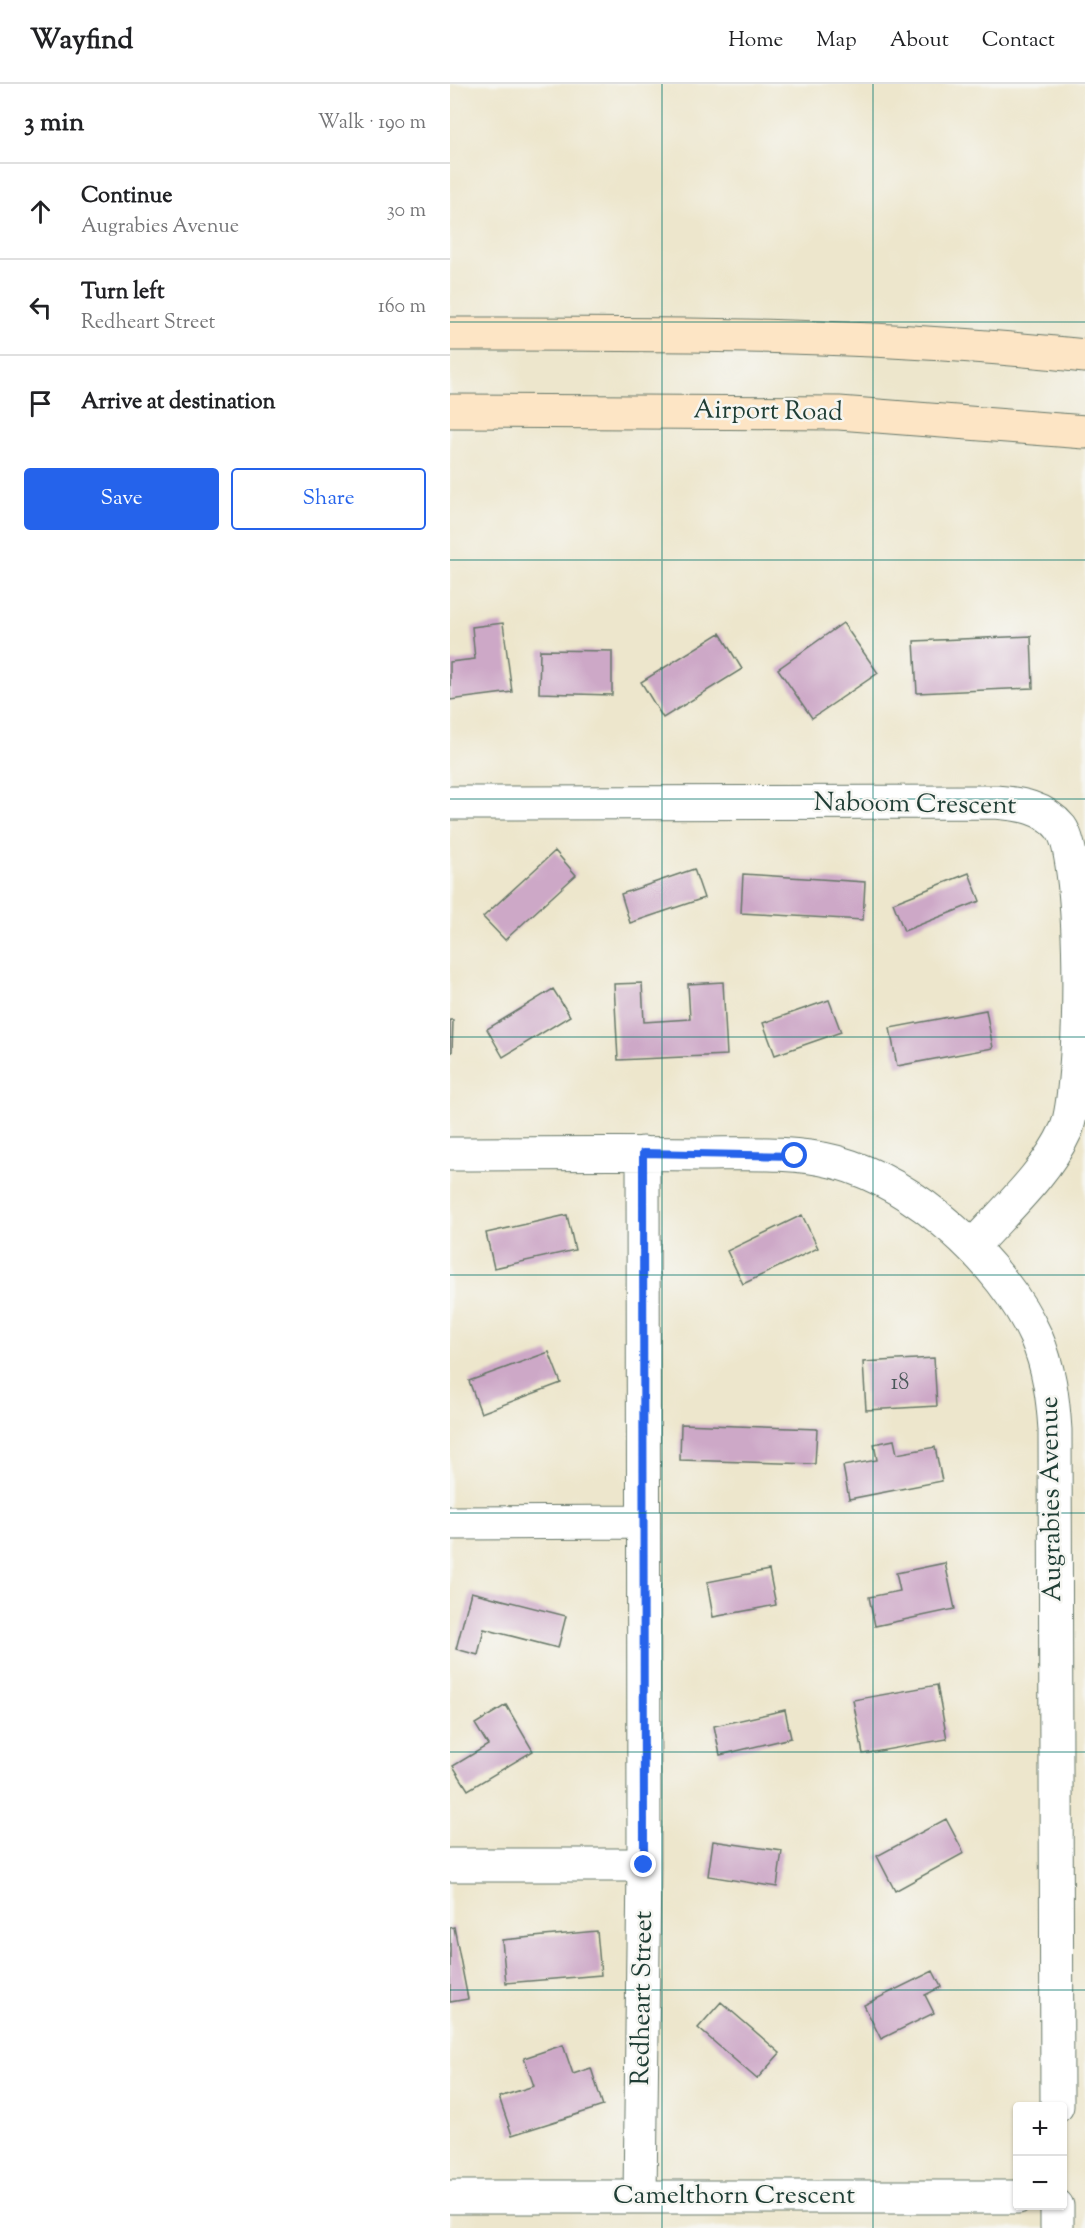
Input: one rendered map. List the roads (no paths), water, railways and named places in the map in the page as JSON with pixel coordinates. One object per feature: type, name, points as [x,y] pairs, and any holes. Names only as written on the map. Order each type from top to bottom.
[{"type":"main road","points":[[450,334],[802,338],[1003,348],[1085,356]]},
{"type":"main road","name":"Airport Road","points":[[450,411],[840,413],[1085,432]]},
{"type":"street","name":"Naboom Crescent","points":[[450,803],[995,802],[1037,809],[1049,817],[1061,828],[1070,843],[1077,902],[1078,1037],[1074,1099],[1067,1128],[1056,1149],[972,1247]]},
{"type":"street","name":"Redheart Street","points":[[640,2196],[644,1865],[643,1153]]},
{"type":"street","name":"Augrabies Avenue","points":[[450,1154],[762,1155],[834,1162],[872,1174],[904,1193],[972,1247],[999,1277],[1021,1309],[1046,1364],[1053,1400],[1057,2102]]},
{"type":"street","points":[[450,1523],[642,1522]]},
{"type":"street","points":[[450,1865],[644,1865]]},
{"type":"street","name":"Camelthorn Crescent","points":[[450,2197],[1013,2197]]},
{"type":"street","points":[[1057,2210],[1057,2228]]}]
